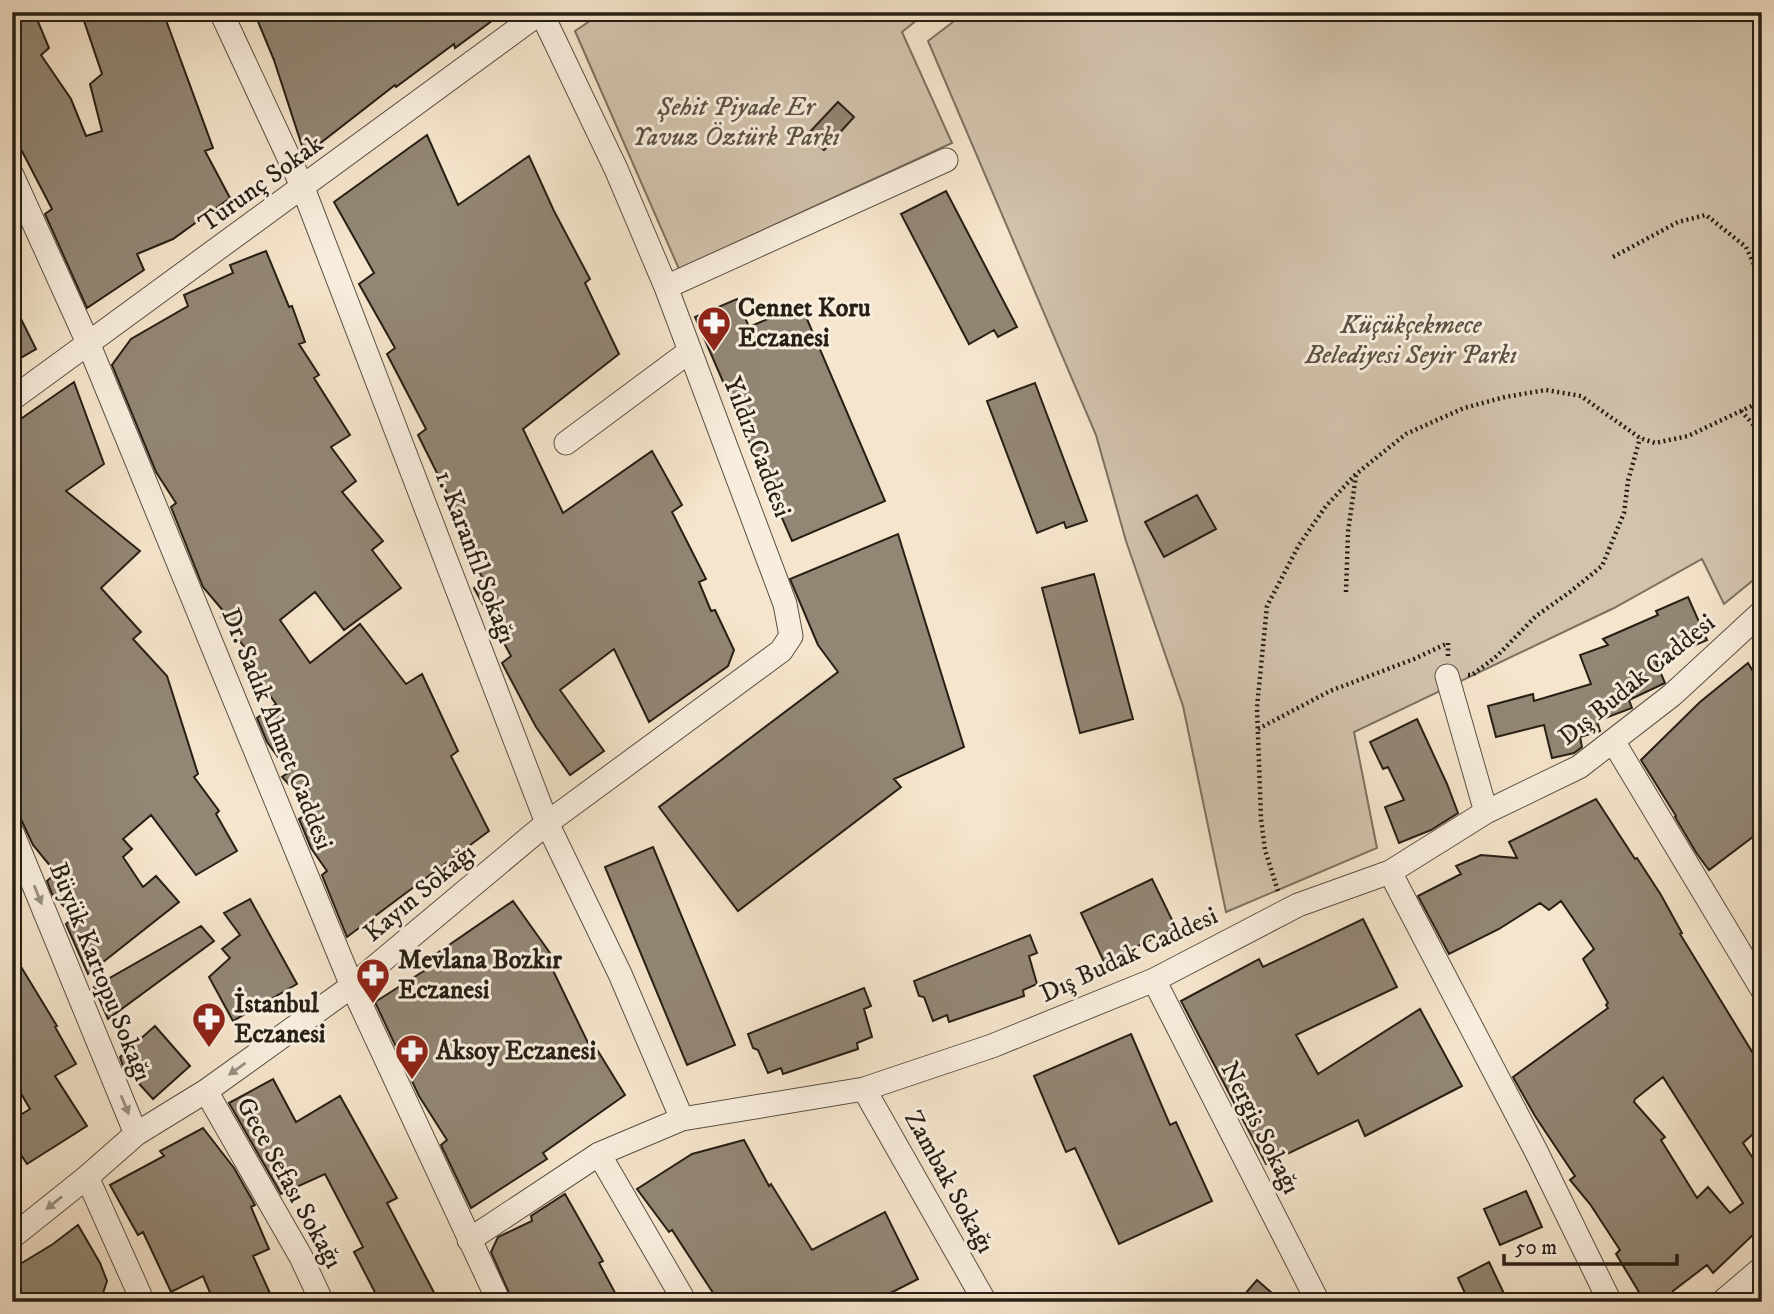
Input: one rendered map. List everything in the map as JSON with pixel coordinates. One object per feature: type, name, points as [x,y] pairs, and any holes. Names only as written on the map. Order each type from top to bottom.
[{"type":"street","name":"1. Karanfil Sokağı","points":[[221,12],[303,188],[547,822],[620,974],[682,1119]]},
{"type":"street","name":"Turunç Sokak","points":[[12,399],[541,12]]},
{"type":"street","name":"Yıldız Caddesi","points":[[541,12],[616,169],[666,287],[785,604],[791,636]]},
{"type":"street","points":[[666,287],[946,160]]},
{"type":"street","name":"Dr. Sadık Ahmet Caddesi","points":[[12,175],[89,345],[352,986],[499,1302]]},
{"type":"street","points":[[566,443],[690,351]]},
{"type":"street","name":"Dış Budak Caddesi","points":[[469,1240],[599,1154],[682,1119],[864,1089],[992,1046],[1154,980],[1285,911],[1390,872],[1486,812],[1579,767],[1672,695],[1762,612]]},
{"type":"street","name":"Kayın Sokağı","points":[[12,1237],[136,1134],[206,1091],[352,986],[547,822],[782,651],[791,636]]},
{"type":"street","points":[[1447,676],[1486,812]]},
{"type":"street","points":[[1613,741],[1762,989]]},
{"type":"street","name":"Büyük Kartopu Sokağı","points":[[12,832],[136,1134]]},
{"type":"street","points":[[1390,872],[1536,1151],[1610,1302]]},
{"type":"street","name":"Nergis Sokağı","points":[[1154,980],[1318,1302]]},
{"type":"street","name":"Zambak Sokağı","points":[[864,1089],[985,1302]]},
{"type":"street","name":"Gece Sefası Sokağı","points":[[206,1091],[301,1256],[322,1302]]},
{"type":"street","points":[[599,1154],[685,1302]]},
{"type":"street","points":[[87,1177],[143,1302]]},
{"type":"street","points":[[1722,1302],[1762,1268]]},
{"type":"path","points":[[1613,257],[1678,222],[1706,215],[1746,247],[1762,282]]},
{"type":"path","points":[[1285,911],[1265,850],[1261,819],[1257,707],[1267,606],[1299,545],[1326,506],[1356,474],[1406,434],[1464,408],[1505,397],[1546,390],[1581,396],[1640,438],[1655,443],[1688,436],[1762,401]]},
{"type":"path","points":[[1741,411],[1762,434]]},
{"type":"path","points":[[1258,729],[1330,691],[1448,643],[1447,676],[1472,675],[1497,656],[1536,616],[1602,566],[1624,513],[1628,481],[1640,438]]},
{"type":"path","points":[[1346,592],[1348,532],[1356,474]]},
{"type":"green space","name":"Şehit Piyade Er Yavuz Öztürk Parkı","points":[[603,12],[927,12],[902,32],[952,143],[679,269],[575,31]]},
{"type":"green space","name":"Küçükçekmece Belediyesi Seyir Parkı","points":[[966,12],[1762,12],[1762,573],[1724,604],[1702,559],[1614,608],[1354,732],[1377,848],[1226,912],[1183,706],[1126,541],[1096,435],[928,41]]},
{"type":"building","points":[[12,12],[34,12],[49,48],[41,55],[71,99],[86,136],[102,131],[90,84],[102,74],[81,12],[163,12],[213,148],[205,151],[230,198],[173,239],[137,254],[144,270],[87,308],[45,214],[52,209],[12,132]]},
{"type":"building","points":[[254,12],[504,12],[455,48],[454,44],[396,87],[395,85],[305,155],[274,60]]},
{"type":"building","points":[[838,102],[854,117],[824,150],[807,135]]},
{"type":"building","points":[[427,135],[458,205],[529,156],[590,279],[585,283],[619,354],[523,429],[563,513],[652,451],[682,505],[672,512],[706,579],[699,582],[711,611],[715,610],[734,650],[728,666],[649,722],[614,649],[560,690],[604,751],[570,775],[536,727],[502,663],[511,656],[474,588],[484,581],[444,502],[449,497],[418,435],[426,429],[387,354],[395,348],[359,284],[374,273],[334,202]]},
{"type":"building","points":[[946,191],[1017,327],[998,337],[994,330],[969,344],[901,214]]},
{"type":"building","points":[[266,251],[289,307],[292,306],[305,342],[299,344],[319,375],[314,378],[350,435],[331,447],[356,481],[342,492],[383,541],[372,550],[401,588],[344,630],[315,592],[280,620],[310,663],[360,624],[406,684],[422,674],[458,751],[451,756],[489,831],[347,937],[322,875],[327,871],[311,848],[299,819],[313,811],[282,777],[289,772],[267,742],[257,718],[276,704],[243,658],[249,653],[221,617],[225,613],[203,587],[171,507],[176,503],[156,472],[112,365],[131,339],[188,306],[184,295],[233,273],[230,265]]},
{"type":"building","points":[[737,299],[749,327],[801,305],[885,501],[792,541],[695,317]]},
{"type":"building","points":[[12,301],[36,349],[12,363]]},
{"type":"building","points":[[74,382],[104,464],[66,491],[140,551],[101,588],[141,632],[133,639],[167,676],[198,774],[194,777],[219,811],[216,814],[237,851],[196,875],[151,815],[123,839],[132,849],[123,857],[143,887],[156,876],[179,902],[88,974],[66,924],[74,917],[52,894],[47,881],[56,873],[33,845],[12,800],[12,425]]},
{"type":"building","points":[[1035,383],[1087,521],[1066,528],[1064,522],[1037,533],[987,401]]},
{"type":"building","points":[[1197,495],[1216,529],[1164,557],[1145,522]]},
{"type":"building","points":[[898,534],[964,747],[894,779],[901,787],[738,911],[659,807],[838,672],[818,645],[790,579]]},
{"type":"building","points":[[1094,574],[1133,719],[1080,733],[1042,588]]},
{"type":"building","points":[[1688,597],[1707,640],[1656,662],[1665,683],[1629,700],[1632,708],[1597,721],[1600,731],[1580,737],[1582,747],[1574,753],[1552,758],[1544,725],[1496,737],[1488,706],[1533,694],[1534,701],[1591,684],[1580,655],[1608,645],[1603,639],[1658,615],[1656,611]]},
{"type":"building","points":[[1748,663],[1762,686],[1762,830],[1709,870],[1641,760],[1700,702]]},
{"type":"building","points":[[1417,719],[1458,813],[1431,830],[1399,843],[1385,807],[1404,800],[1388,767],[1383,769],[1370,742]]},
{"type":"building","points":[[1596,799],[1661,895],[1682,933],[1680,934],[1762,1068],[1762,1126],[1743,1143],[1762,1172],[1762,1234],[1759,1229],[1713,1273],[1707,1265],[1673,1291],[1673,1296],[1667,1302],[1645,1302],[1616,1254],[1620,1250],[1590,1204],[1570,1180],[1575,1176],[1513,1077],[1608,1008],[1608,1003],[1583,959],[1594,949],[1561,901],[1549,910],[1540,903],[1499,929],[1449,954],[1418,896],[1461,874],[1456,866],[1481,855],[1517,858],[1509,842]],"holes":[[[1663,1077],[1743,1203],[1730,1213],[1708,1187],[1697,1198],[1661,1140],[1665,1137],[1634,1102],[1635,1099]]]},
{"type":"building","points":[[653,847],[735,1045],[687,1065],[605,867]]},
{"type":"building","points":[[1152,879],[1176,928],[1104,962],[1081,913]]},
{"type":"building","points":[[250,899],[297,984],[233,1021],[209,977],[230,958],[222,949],[240,935],[224,913]]},
{"type":"building","points":[[513,901],[550,953],[546,956],[589,1045],[593,1043],[625,1095],[543,1153],[547,1159],[471,1208],[441,1145],[447,1140],[419,1096],[375,1002],[441,960],[436,954]]},
{"type":"building","points":[[1363,919],[1397,987],[1296,1035],[1318,1074],[1420,1009],[1462,1086],[1365,1136],[1358,1120],[1266,1164],[1181,1001],[1259,959],[1263,967]]},
{"type":"building","points":[[201,926],[214,941],[108,1019],[94,987]]},
{"type":"building","points":[[1030,935],[1037,953],[1029,956],[1037,984],[1023,990],[1024,996],[949,1022],[947,1015],[933,1021],[924,997],[919,996],[914,981]]},
{"type":"building","points":[[12,952],[57,1026],[55,1027],[76,1064],[55,1076],[87,1126],[27,1164],[12,1141],[12,1120],[30,1109],[12,1078]]},
{"type":"building","points":[[864,988],[871,1006],[864,1009],[872,1037],[857,1043],[858,1049],[783,1074],[781,1068],[768,1073],[748,1034]]},
{"type":"building","points":[[155,1026],[190,1066],[153,1099],[123,1066],[120,1057]]},
{"type":"building","points":[[1131,1034],[1170,1125],[1176,1122],[1212,1201],[1119,1244],[1075,1148],[1066,1152],[1034,1076]]},
{"type":"building","points":[[273,1079],[296,1122],[340,1096],[397,1198],[387,1203],[439,1302],[380,1302],[354,1252],[363,1247],[325,1174],[281,1194],[229,1103]]},
{"type":"building","points":[[203,1128],[234,1168],[255,1205],[251,1207],[269,1249],[253,1256],[274,1302],[214,1302],[203,1276],[171,1292],[143,1232],[138,1235],[110,1185],[164,1156],[160,1151]]},
{"type":"building","points":[[744,1140],[769,1186],[771,1184],[812,1250],[885,1212],[918,1279],[873,1302],[719,1302],[672,1230],[669,1232],[637,1189],[692,1154]]},
{"type":"building","points":[[1526,1191],[1542,1227],[1500,1245],[1484,1209]]},
{"type":"building","points":[[565,1194],[603,1261],[599,1263],[620,1302],[513,1302],[491,1252],[498,1237],[532,1221],[531,1216]]},
{"type":"building","points":[[78,1225],[107,1281],[100,1302],[12,1302],[12,1269]]},
{"type":"building","points":[[1489,1262],[1508,1302],[1469,1302],[1458,1278]]},
{"type":"building","points":[[1257,1280],[1282,1302],[1238,1302]]},
{"type":"place","name":"Cennet Koru Eczanesi","points":[[714,353]]},
{"type":"place","name":"Mevlana Bozkır Eczanesi","points":[[373,1005]]},
{"type":"place","name":"İstanbul Eczanesi","points":[[209,1049]]},
{"type":"place","name":"Aksoy Eczanesi","points":[[412,1081]]}]
